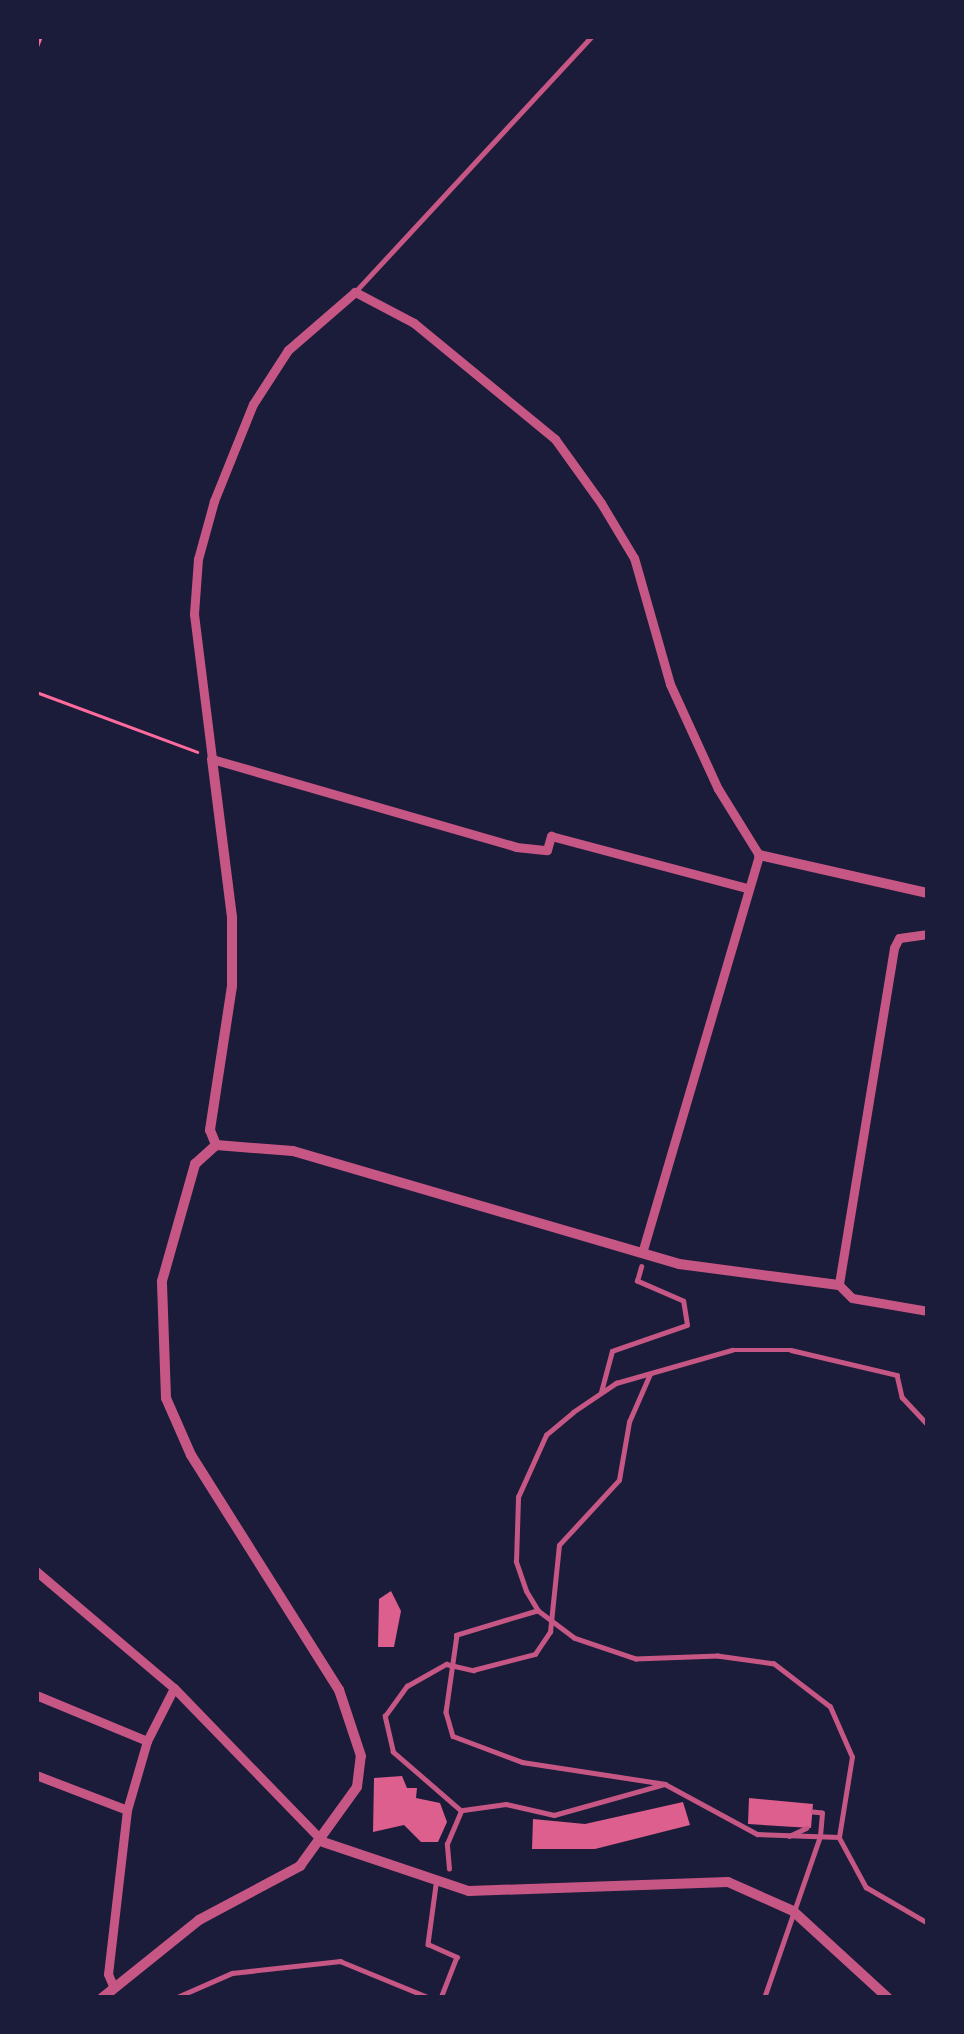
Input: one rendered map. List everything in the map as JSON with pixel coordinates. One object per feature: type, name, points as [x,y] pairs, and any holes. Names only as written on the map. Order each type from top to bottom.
[{"type":"street","points":[[216,1145],[210,1130],[232,986],[232,917],[194,614],[197,559],[214,501],[253,404],[288,350],[355,292],[414,323],[555,439],[601,503],[634,558],[670,684],[718,789],[759,855],[928,893]]},
{"type":"street","points":[[212,759],[516,847],[547,850],[551,836],[747,888]]},
{"type":"street","points":[[641,1260],[759,855]]},
{"type":"street","points":[[839,1285],[894,948],[899,938],[928,934]]},
{"type":"street","points":[[102,1998],[199,1920],[301,1866],[323,1842],[358,1787],[354,1724],[191,1455],[166,1398],[167,1242],[195,1165],[216,1145],[293,1151],[641,1260],[839,1285],[852,1298],[928,1310]]},
{"type":"street","points":[[36,1571],[174,1688],[323,1842],[436,1885],[506,1894],[728,1882],[793,1911],[889,1998]]},
{"type":"street","points":[[113,1986],[108,1974],[127,1810],[147,1741],[174,1688]]},
{"type":"street","points":[[36,1695],[147,1741]]},
{"type":"street","points":[[36,1775],[127,1810]]},
{"type":"lane","points":[[355,292],[592,36]]},
{"type":"lane","points":[[601,1393],[612,1351],[687,1325],[683,1301],[637,1281],[641,1260]]},
{"type":"lane","points":[[928,1425],[902,1397],[897,1375],[791,1350],[732,1350],[652,1370],[601,1393],[547,1435],[518,1497],[516,1562],[538,1611],[601,1651],[636,1659],[718,1656],[791,1673],[830,1707],[852,1757],[839,1837],[866,1887],[928,1923]]},
{"type":"lane","points":[[461,1810],[454,1797],[411,1771],[384,1735],[390,1706],[407,1686],[446,1664],[521,1663],[536,1654],[553,1620],[559,1545],[619,1480],[629,1422],[652,1370]]},
{"type":"lane","points":[[538,1611],[457,1635],[448,1727],[477,1750],[665,1784],[739,1827],[789,1836],[839,1837]]},
{"type":"lane","points":[[928,1642],[928,1690]]},
{"type":"lane","points":[[449,1870],[447,1844],[461,1810],[476,1802],[554,1815],[665,1784]]},
{"type":"lane","points":[[764,1998],[820,1836],[822,1813],[813,1812]]},
{"type":"lane","points":[[789,1836],[806,1828]]},
{"type":"lane","points":[[436,1885],[428,1944],[457,1958],[442,1998]]},
{"type":"lane","points":[[175,1998],[232,1972],[340,1960],[430,1998]]},
{"type":"path","points":[[36,49],[40,36]]},
{"type":"path","points":[[36,692],[212,759]]},
{"type":"building","points":[[391,1591],[401,1611],[394,1647],[378,1647],[379,1599]]},
{"type":"building","points":[[402,1776],[407,1788],[417,1788],[416,1798],[440,1803],[447,1822],[438,1842],[421,1842],[404,1825],[373,1832],[374,1778]]},
{"type":"building","points":[[749,1798],[813,1804],[811,1828],[748,1824]]},
{"type":"building","points":[[683,1802],[690,1825],[595,1849],[532,1849],[533,1819],[585,1824]]}]
